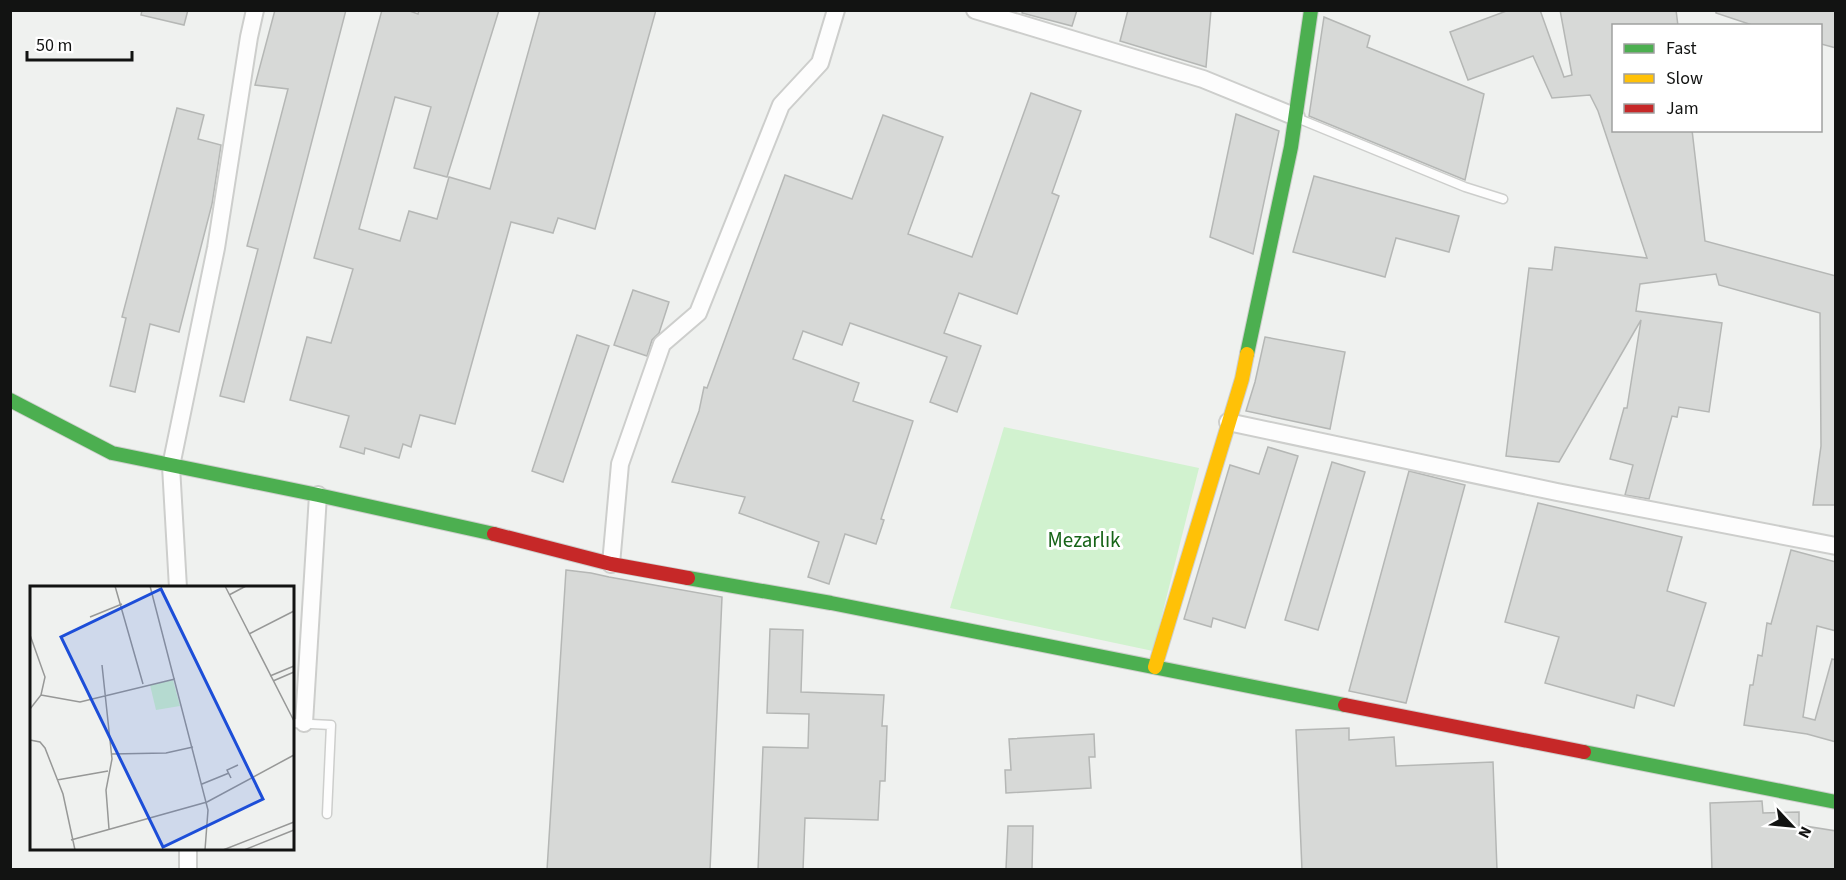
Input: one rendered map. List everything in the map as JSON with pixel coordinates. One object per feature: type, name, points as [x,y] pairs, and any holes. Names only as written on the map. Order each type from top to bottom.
[{"type":"street","points":[[178,586],[171,466],[216,248],[255,10]]},
{"type":"street","points":[[611,564],[620,464],[662,344],[698,312],[781,105],[820,63],[836,10]]},
{"type":"street","points":[[975,10],[1203,79],[1296,117]]},
{"type":"street","points":[[1155,667],[1242,379],[1292,147],[1311,10]]},
{"type":"street","points":[[10,400],[112,453],[513,538],[611,564],[831,603],[1836,802]]},
{"type":"street","points":[[1228,422],[1557,492],[1836,546]]},
{"type":"street","points":[[298,723],[318,495]]},
{"type":"street","points":[[188,850],[188,870]]},
{"type":"lane","points":[[1296,117],[1465,187],[1503,199]]},
{"type":"lane","points":[[298,723],[331,725],[327,814]]},
{"type":"green space","name":"Mezarlık","points":[[1004,427],[1199,468],[1153,651],[950,608]]},
{"type":"building","points":[[142,10],[188,10],[184,25],[141,15]]},
{"type":"building","points":[[275,10],[346,10],[244,402],[220,396],[258,249],[247,246],[288,89],[255,85]]},
{"type":"building","points":[[382,10],[407,10],[418,14],[419,10],[499,10],[447,177],[414,168],[431,107],[395,97],[359,229],[400,241],[409,211],[437,219],[449,177],[490,189],[540,10],[656,10],[595,229],[558,218],[553,233],[511,222],[455,424],[420,415],[411,447],[403,444],[399,458],[365,448],[364,454],[340,447],[349,416],[290,400],[307,337],[331,343],[353,269],[314,258]]},
{"type":"building","points":[[1023,10],[1077,10],[1072,26],[1022,13]]},
{"type":"building","points":[[1128,10],[1211,10],[1206,67],[1120,41]]},
{"type":"building","points":[[1509,10],[1540,10],[1564,77],[1572,75],[1560,10],[1676,10],[1678,24],[1612,24],[1612,132],[1692,132],[1705,241],[1836,276],[1836,505],[1813,505],[1821,446],[1820,313],[1719,285],[1716,274],[1640,284],[1636,311],[1722,323],[1709,412],[1679,407],[1677,417],[1672,416],[1649,499],[1625,495],[1633,465],[1610,459],[1624,408],[1627,408],[1641,320],[1559,462],[1506,456],[1529,268],[1552,270],[1555,247],[1647,258],[1598,111],[1590,95],[1552,98],[1533,56],[1468,80],[1450,32]]},
{"type":"building","points":[[1716,10],[1836,10],[1836,48],[1822,44],[1822,24],[1749,24],[1716,13]]},
{"type":"building","points":[[1324,17],[1370,36],[1367,47],[1484,94],[1465,180],[1309,116]]},
{"type":"building","points":[[1031,93],[1081,111],[1052,193],[1059,196],[1017,314],[959,293],[944,333],[981,346],[957,412],[930,402],[947,357],[850,323],[842,345],[803,331],[793,359],[859,383],[853,401],[913,421],[881,519],[884,520],[876,544],[845,534],[829,584],[808,577],[819,542],[739,513],[745,497],[672,482],[699,411],[704,387],[707,388],[785,175],[852,199],[883,115],[943,137],[908,234],[972,257]]},
{"type":"building","points":[[177,108],[204,115],[198,139],[221,145],[212,204],[179,332],[150,324],[135,392],[110,386],[126,318],[122,317]]},
{"type":"building","points":[[1236,114],[1279,131],[1253,254],[1210,237]]},
{"type":"building","points":[[1314,176],[1459,216],[1449,252],[1396,238],[1385,277],[1293,252]]},
{"type":"building","points":[[633,290],[669,302],[659,333],[652,340],[647,356],[614,345]]},
{"type":"building","points":[[577,335],[609,346],[563,482],[532,471]]},
{"type":"building","points":[[1265,337],[1345,352],[1330,429],[1246,411]]},
{"type":"building","points":[[1268,447],[1298,456],[1245,628],[1213,618],[1211,627],[1184,619],[1230,465],[1259,474]]},
{"type":"building","points":[[1332,462],[1365,472],[1318,630],[1285,620]]},
{"type":"building","points":[[1409,471],[1465,485],[1406,703],[1349,691]]},
{"type":"building","points":[[1538,503],[1682,537],[1667,591],[1706,603],[1674,706],[1637,695],[1634,708],[1545,683],[1559,637],[1505,622]]},
{"type":"building","points":[[1791,550],[1836,562],[1836,631],[1817,626],[1803,717],[1815,720],[1832,659],[1836,660],[1836,742],[1807,734],[1744,725],[1750,685],[1753,685],[1758,655],[1762,656],[1767,623],[1771,624]]},
{"type":"building","points":[[566,570],[722,597],[710,870],[547,870]]},
{"type":"building","points":[[770,629],[803,630],[801,692],[884,695],[882,726],[887,726],[885,781],[880,781],[878,820],[805,818],[803,870],[758,870],[763,747],[808,748],[809,714],[767,713]]},
{"type":"building","points":[[1349,728],[1349,740],[1394,737],[1396,766],[1493,762],[1497,870],[1302,870],[1296,730]]},
{"type":"building","points":[[1094,734],[1095,757],[1089,757],[1091,788],[1006,793],[1005,770],[1011,770],[1009,739]]},
{"type":"building","points":[[1762,801],[1763,813],[1799,812],[1799,825],[1836,831],[1836,870],[1712,870],[1710,803]]},
{"type":"building","points":[[1008,826],[1033,826],[1032,870],[1006,869]]},
{"type":"traffic: fast","points":[[1247,354],[1291,147],[1311,10]]},
{"type":"traffic: fast","points":[[10,400],[112,453],[494,534]]},
{"type":"traffic: fast","points":[[688,578],[831,603],[1345,705]]},
{"type":"traffic: fast","points":[[1584,752],[1836,802]]},
{"type":"traffic: slow","points":[[1155,667],[1242,379],[1247,354]]},
{"type":"traffic: jam","points":[[494,534],[611,564],[688,578]]},
{"type":"traffic: jam","points":[[1345,705],[1584,752]]}]
